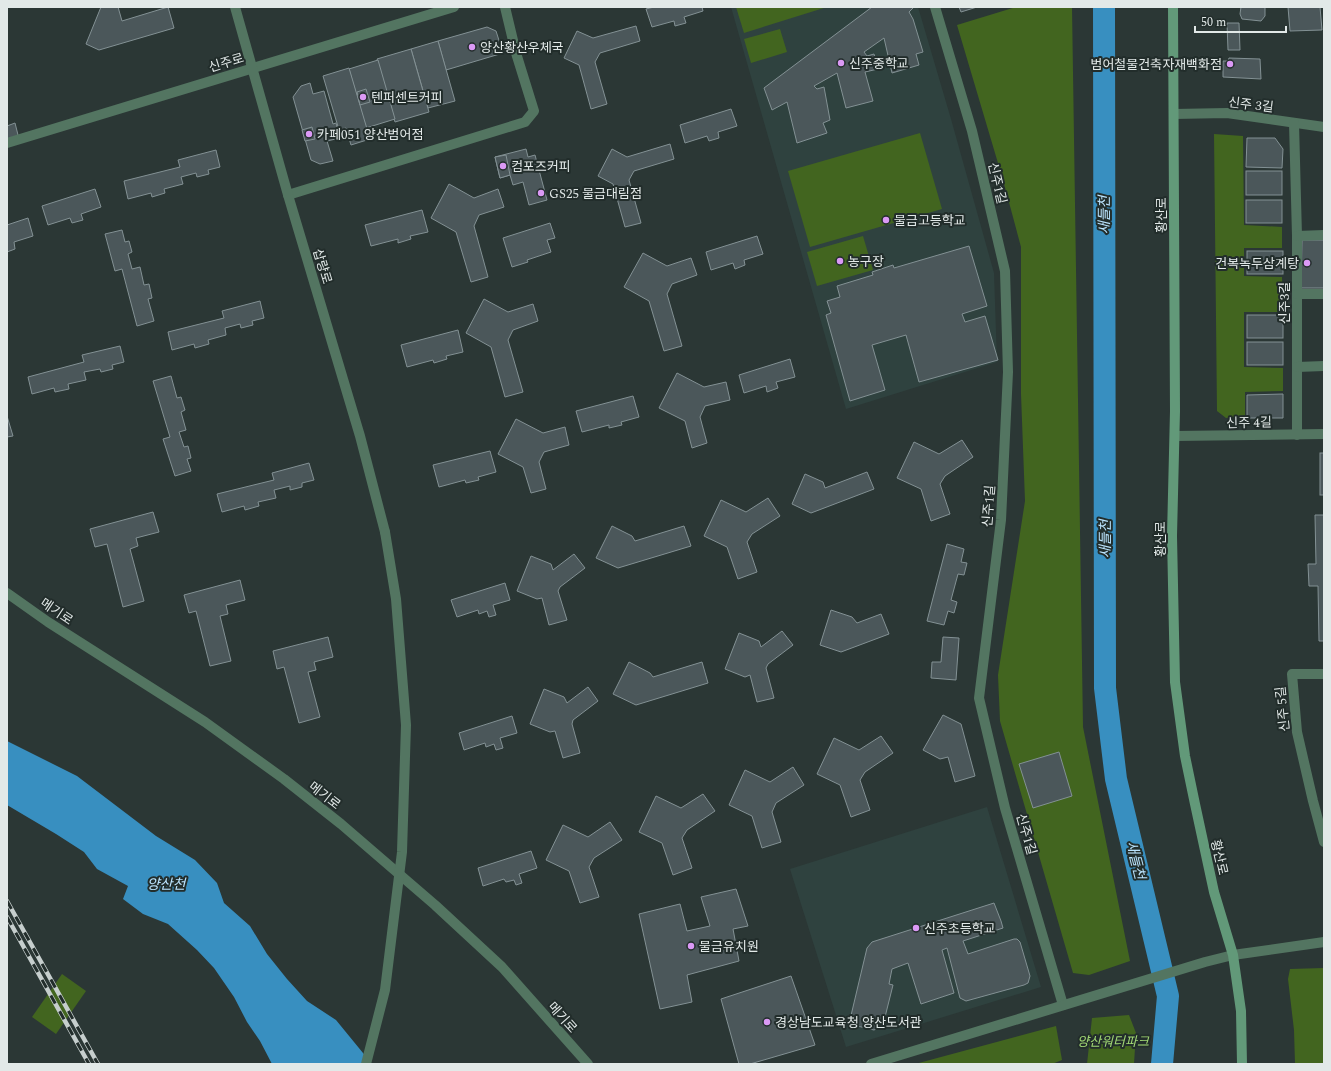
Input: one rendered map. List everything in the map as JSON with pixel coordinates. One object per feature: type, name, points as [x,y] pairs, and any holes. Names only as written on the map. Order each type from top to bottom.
[{"type":"main road","name":"황산로","points":[[1173,7],[1175,436],[1172,536],[1175,682],[1185,756],[1195,804],[1214,892],[1233,955],[1241,1011],[1242,1064]]},
{"type":"street","name":"삽량로","points":[[234,7],[360,436],[385,532],[396,600],[406,724],[402,852],[385,990],[366,1064]]},
{"type":"street","name":"신주로","points":[[7,143],[454,7]]},
{"type":"street","points":[[288,195],[525,122],[534,111],[516,53],[505,7]]},
{"type":"street","name":"신주1길","points":[[935,7],[972,131],[1005,271],[1008,372],[1001,520],[979,698],[1006,808],[1063,1005]]},
{"type":"street","name":"신주 3길","points":[[1174,114],[1227,113],[1324,128]]},
{"type":"street","name":"신주3길","points":[[1294,123],[1297,236],[1297,435]]},
{"type":"street","points":[[1297,236],[1324,235]]},
{"type":"street","points":[[1296,294],[1324,294]]},
{"type":"street","points":[[1297,367],[1324,366]]},
{"type":"street","name":"신주 4길","points":[[1175,436],[1324,434]]},
{"type":"street","name":"메기로","points":[[7,593],[48,622],[204,722],[284,779],[341,824],[435,905],[502,967],[588,1064]]},
{"type":"street","name":"신주 5길","points":[[1324,674],[1292,674],[1298,732],[1313,801],[1324,842]]},
{"type":"street","points":[[871,1064],[1205,962],[1233,955],[1324,942]]},
{"type":"shaded area","name":"물금고등학교","points":[[731,7],[918,7],[994,273],[997,362],[846,409]]},
{"type":"shaded area","name":"신주초등학교","points":[[987,807],[1041,987],[846,1047],[790,869]]},
{"type":"green space","points":[[736,7],[827,7],[744,33]]},
{"type":"green space","points":[[1016,7],[1072,7],[1083,727],[1130,961],[1089,975],[1073,973],[1000,721],[998,675],[1025,501],[1021,394],[1021,247],[1003,180],[957,25]]},
{"type":"green space","points":[[780,29],[787,52],[751,63],[744,39]]},
{"type":"green space","points":[[920,133],[942,209],[810,247],[788,171]]},
{"type":"green space","points":[[1214,134],[1243,136],[1244,225],[1282,227],[1282,248],[1244,248],[1244,276],[1282,277],[1283,312],[1244,312],[1244,367],[1283,368],[1283,391],[1245,392],[1245,416],[1226,418],[1217,411]]},
{"type":"green space","name":"농구장","points":[[863,236],[873,270],[817,286],[807,252]]},
{"type":"green space","points":[[1324,968],[1324,1064],[1295,1064],[1294,1030],[1288,979],[1290,969]]},
{"type":"green space","points":[[62,974],[86,991],[56,1034],[32,1017]]},
{"type":"green space","name":"양산워터파크","points":[[1129,1015],[1136,1033],[1134,1064],[1087,1064],[1092,1018]]},
{"type":"green space","points":[[1056,1026],[1062,1060],[1052,1064],[915,1064]]},
{"type":"water","name":"양산천","points":[[7,741],[77,776],[156,836],[195,860],[217,883],[224,903],[250,926],[267,954],[287,979],[307,1001],[336,1020],[372,1064],[272,1064],[234,997],[214,968],[197,950],[168,924],[143,914],[123,899],[128,886],[97,869],[84,852],[7,805]]},
{"type":"building","points":[[101,7],[118,7],[122,21],[168,7],[174,28],[99,50],[86,44]]},
{"type":"building","points":[[654,7],[702,7],[703,11],[684,17],[686,23],[675,26],[674,21],[652,27],[646,9]]},
{"type":"building","points":[[872,7],[914,7],[909,12],[913,19],[923,52],[916,54],[919,65],[892,73],[884,38],[864,52],[867,56],[874,54],[878,69],[865,72],[873,101],[846,108],[837,73],[814,86],[817,89],[824,87],[830,120],[823,123],[827,133],[797,143],[787,102],[772,110],[764,88]]},
{"type":"building","points":[[959,7],[977,7],[961,12]]},
{"type":"building","points":[[1241,7],[1265,7],[1265,16],[1261,21],[1242,19],[1240,14]]},
{"type":"building","points":[[1288,7],[1320,7],[1322,30],[1290,31]]},
{"type":"building","points":[[1227,23],[1239,23],[1240,50],[1228,50]]},
{"type":"building","points":[[636,26],[640,41],[600,53],[595,62],[607,104],[591,109],[579,65],[564,58],[577,31],[593,38]]},
{"type":"building","points":[[487,27],[496,31],[503,53],[446,70],[438,41]]},
{"type":"building","points":[[438,41],[455,101],[428,108],[411,49]]},
{"type":"building","points":[[411,49],[429,112],[395,122],[377,59]]},
{"type":"building","points":[[1229,58],[1260,59],[1261,79],[1223,77],[1223,61],[1228,61]]},
{"type":"building","points":[[378,60],[395,119],[366,128],[349,69]]},
{"type":"building","points":[[349,68],[370,139],[351,145],[346,128],[339,130],[323,76]]},
{"type":"building","points":[[310,83],[313,94],[324,91],[333,124],[336,123],[340,138],[327,141],[333,161],[320,164],[311,160],[293,97],[301,86]]},
{"type":"building","name":"텐퍼센트커피","points":[[366,89],[370,102],[360,105],[357,92]]},
{"type":"building","points":[[731,109],[737,126],[718,132],[719,138],[709,141],[707,136],[685,143],[680,125]]},
{"type":"building","points":[[15,123],[19,139],[7,142],[7,126]]},
{"type":"building","name":"카페051 양산범어점","points":[[312,127],[315,139],[305,141],[302,130]]},
{"type":"building","points":[[1247,138],[1275,138],[1283,149],[1282,168],[1246,167]]},
{"type":"building","points":[[670,144],[674,159],[634,171],[629,180],[641,223],[625,227],[613,184],[598,176],[612,149],[627,157]]},
{"type":"building","points":[[526,149],[528,157],[535,155],[547,200],[529,205],[523,182],[513,185],[510,175],[500,178],[495,157]]},
{"type":"building","points":[[216,150],[220,167],[208,170],[209,174],[197,177],[196,173],[181,177],[183,184],[164,189],[165,193],[152,197],[151,193],[128,199],[124,181],[180,167],[178,160]]},
{"type":"building","name":"컴포즈커피","points":[[506,155],[510,175],[500,178],[495,157]]},
{"type":"building","points":[[1246,171],[1282,171],[1282,195],[1246,195]]},
{"type":"building","points":[[449,184],[474,198],[498,189],[504,207],[479,215],[474,226],[488,277],[471,282],[456,232],[431,218]]},
{"type":"building","points":[[95,189],[101,207],[81,214],[83,220],[72,223],[70,218],[48,225],[42,206]]},
{"type":"building","points":[[1246,200],[1282,200],[1282,223],[1246,223]]},
{"type":"building","points":[[422,210],[428,232],[410,236],[411,239],[398,243],[398,239],[371,246],[365,225]]},
{"type":"building","points":[[28,218],[33,236],[14,242],[15,249],[7,252],[7,225]]},
{"type":"building","points":[[550,223],[555,238],[547,240],[551,252],[512,267],[503,238]]},
{"type":"building","points":[[122,230],[125,242],[129,241],[132,252],[128,254],[132,269],[140,267],[144,285],[149,284],[152,298],[148,299],[154,321],[137,326],[122,269],[115,271],[105,234]]},
{"type":"building","points":[[757,236],[763,254],[744,260],[745,265],[735,269],[733,263],[711,270],[706,252]]},
{"type":"building","points":[[1302,240],[1324,240],[1324,288],[1301,288]]},
{"type":"building","points":[[969,246],[987,306],[962,314],[965,322],[985,316],[998,360],[919,382],[906,335],[872,345],[885,390],[850,401],[826,315],[831,313],[827,301],[840,297],[837,286],[873,275],[872,272],[893,265],[894,268]]},
{"type":"building","points":[[1247,251],[1283,251],[1283,274],[1247,274]]},
{"type":"building","points":[[643,253],[667,266],[691,258],[697,275],[672,284],[667,294],[682,346],[664,351],[649,301],[624,287]]},
{"type":"building","points":[[484,299],[508,312],[533,304],[538,321],[513,330],[508,340],[523,392],[505,397],[491,347],[466,333]]},
{"type":"building","points":[[260,301],[264,318],[252,321],[253,325],[241,328],[240,324],[225,328],[226,335],[208,340],[209,344],[195,348],[194,344],[172,350],[168,332],[224,318],[222,311]]},
{"type":"building","points":[[1247,315],[1283,315],[1283,338],[1247,338]]},
{"type":"building","points":[[458,330],[463,352],[446,356],[447,359],[434,363],[433,360],[407,367],[401,345]]},
{"type":"building","points":[[1247,342],[1283,342],[1283,365],[1247,365]]},
{"type":"building","points":[[120,346],[124,362],[112,365],[113,369],[101,372],[100,369],[84,372],[86,380],[68,384],[69,389],[55,392],[54,388],[32,394],[28,377],[84,362],[82,355]]},
{"type":"building","points":[[790,359],[795,377],[776,382],[778,388],[767,392],[766,386],[744,393],[739,375]]},
{"type":"building","points":[[677,373],[704,387],[726,382],[730,400],[705,406],[700,417],[707,443],[692,448],[685,421],[659,408]]},
{"type":"building","points":[[171,376],[177,398],[181,397],[185,410],[181,412],[186,430],[179,432],[184,447],[188,446],[191,458],[187,459],[191,471],[175,476],[163,439],[170,437],[153,381]]},
{"type":"building","points":[[1283,394],[1283,418],[1247,418],[1247,395]]},
{"type":"building","points":[[633,396],[639,417],[621,422],[622,425],[609,428],[609,425],[582,432],[576,411]]},
{"type":"building","points":[[7,416],[13,436],[7,437]]},
{"type":"building","points":[[516,419],[543,433],[565,427],[569,445],[544,452],[539,462],[546,489],[531,493],[523,467],[498,454]]},
{"type":"building","points":[[962,440],[973,457],[945,476],[940,484],[950,514],[931,521],[921,489],[897,478],[914,442],[939,454]]},
{"type":"building","points":[[490,451],[496,472],[478,477],[479,480],[466,483],[465,480],[439,487],[433,465]]},
{"type":"building","points":[[1320,453],[1324,453],[1324,495],[1320,495]]},
{"type":"building","points":[[309,463],[314,480],[302,483],[302,487],[290,490],[290,486],[274,490],[276,498],[258,502],[259,506],[245,510],[244,506],[222,512],[217,494],[274,480],[272,473]]},
{"type":"building","points":[[867,472],[874,489],[811,513],[792,504],[805,474],[823,482],[825,488]]},
{"type":"building","points":[[768,498],[780,516],[752,534],[747,542],[757,572],[738,579],[727,547],[704,536],[721,500],[746,512]]},
{"type":"building","points":[[153,512],[159,532],[136,538],[138,546],[130,549],[144,601],[123,607],[107,544],[95,547],[90,529]]},
{"type":"building","points":[[1315,515],[1324,515],[1324,641],[1319,641],[1318,586],[1309,586],[1308,564],[1316,564]]},
{"type":"building","points":[[612,526],[632,536],[635,541],[684,526],[691,546],[618,568],[596,558]]},
{"type":"building","points":[[947,544],[964,549],[961,562],[967,563],[964,575],[958,574],[951,600],[957,602],[954,613],[948,611],[944,625],[927,621]]},
{"type":"building","points":[[574,554],[585,568],[560,587],[558,591],[567,620],[549,625],[542,598],[537,599],[517,591],[531,556],[551,564],[553,570]]},
{"type":"building","points":[[240,580],[245,600],[226,605],[228,614],[220,616],[231,661],[210,666],[196,611],[189,613],[184,595]]},
{"type":"building","points":[[505,583],[510,600],[493,605],[496,615],[489,617],[487,611],[479,614],[478,610],[457,617],[451,600]]},
{"type":"building","points":[[831,610],[852,617],[857,623],[881,614],[889,634],[841,652],[820,645]]},
{"type":"building","points":[[782,631],[793,645],[768,664],[766,668],[774,698],[757,702],[750,675],[745,677],[725,669],[739,633],[759,641],[761,647]]},
{"type":"building","points":[[328,637],[333,657],[314,662],[316,670],[308,672],[320,717],[299,723],[284,667],[277,669],[273,651]]},
{"type":"building","points":[[943,637],[959,638],[956,680],[931,678],[932,662],[941,662]]},
{"type":"building","points":[[629,662],[650,673],[653,677],[702,662],[708,683],[636,705],[613,694]]},
{"type":"building","points":[[588,687],[598,701],[573,720],[572,724],[580,753],[563,758],[555,731],[550,732],[530,724],[544,689],[564,697],[567,703]]},
{"type":"building","points":[[943,715],[961,724],[975,776],[955,782],[948,757],[940,759],[923,750]]},
{"type":"building","points":[[512,716],[517,733],[500,738],[503,748],[496,750],[494,744],[486,747],[485,743],[464,750],[459,733]]},
{"type":"building","points":[[881,736],[893,753],[865,772],[860,780],[870,810],[851,817],[840,785],[817,774],[834,738],[859,750]]},
{"type":"building","points":[[1059,752],[1072,796],[1033,808],[1019,764]]},
{"type":"building","points":[[793,767],[804,785],[776,803],[772,812],[781,842],[762,848],[752,816],[729,805],[745,770],[770,782]]},
{"type":"building","points":[[703,794],[715,811],[687,830],[682,838],[692,868],[673,875],[662,843],[639,832],[656,796],[681,808]]},
{"type":"building","points":[[610,822],[622,840],[594,858],[589,867],[599,897],[580,903],[569,871],[546,860],[563,825],[588,837]]},
{"type":"building","points":[[531,851],[537,868],[519,874],[522,883],[516,885],[514,880],[506,882],[504,879],[483,886],[478,868]]},
{"type":"building","name":"물금유치원","points":[[736,889],[748,926],[733,929],[739,961],[687,975],[692,1002],[660,1009],[639,914],[680,904],[687,931],[710,926],[701,897]]},
{"type":"building","points":[[994,903],[1003,928],[963,941],[968,954],[1017,939],[1020,942],[1030,976],[1028,983],[966,1001],[960,998],[947,948],[942,950],[954,993],[921,1004],[908,963],[892,969],[889,984],[893,985],[885,1017],[881,1017],[878,1028],[874,1030],[849,1024],[867,948],[872,942]]},
{"type":"building","name":"경상남도교육청 양산도서관","points":[[791,976],[815,1045],[750,1064],[739,1064],[721,999]]},
{"type":"waterway","name":"새들천","points":[[1104,7],[1105,688],[1116,779],[1168,996],[1162,1064]]},
{"type":"railway","points":[[7,901],[98,1064]]},
{"type":"railway","points":[[7,917],[89,1064]]},
{"type":"place","name":"양산황산우체국","points":[[472,47]]},
{"type":"place","name":"신주중학교","points":[[841,63]]},
{"type":"place","name":"범어철물건축자재백화점","points":[[1230,64]]},
{"type":"place","name":"텐퍼센트커피","points":[[363,97]]},
{"type":"place","name":"카페051 양산범어점","points":[[309,134]]},
{"type":"place","name":"컴포즈커피","points":[[503,166]]},
{"type":"place","name":"GS25 물금대림점","points":[[541,193]]},
{"type":"place","name":"물금고등학교","points":[[886,220]]},
{"type":"place","name":"농구장","points":[[840,261]]},
{"type":"place","name":"건복녹두삼계탕","points":[[1307,263]]},
{"type":"place","name":"신주초등학교","points":[[916,928]]},
{"type":"place","name":"물금유치원","points":[[691,946]]},
{"type":"place","name":"경상남도교육청 양산도서관","points":[[767,1022]]}]
